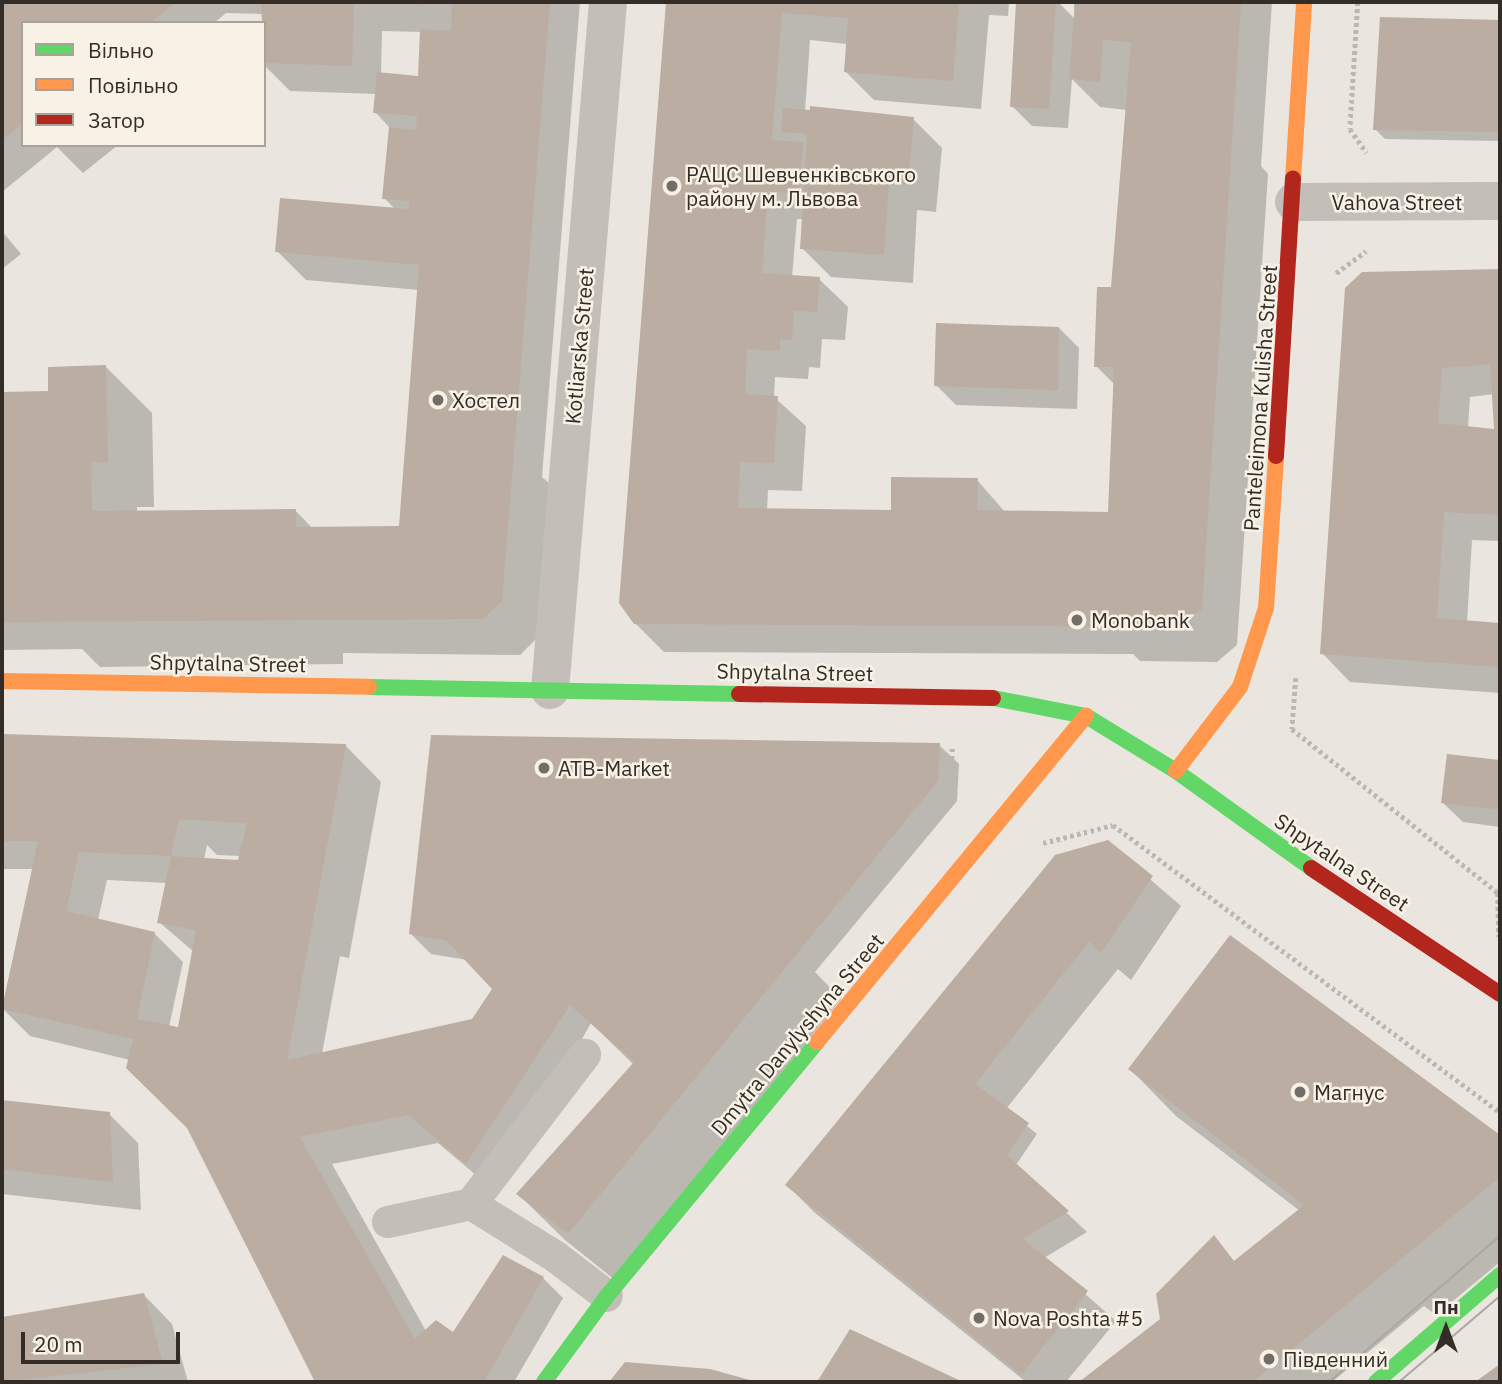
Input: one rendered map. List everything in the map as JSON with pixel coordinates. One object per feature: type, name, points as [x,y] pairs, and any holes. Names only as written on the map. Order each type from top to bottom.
[{"type":"street","name":"Kotliarska Street","points":[[550,690],[608,2]]},
{"type":"street","name":"Panteleimona Kulisha Street","points":[[1176,771],[1240,687],[1266,608],[1294,202],[1304,2]]},
{"type":"street","name":"Vahova Street","points":[[1294,202],[1500,201]]},
{"type":"street","name":"Shpytalna Street","points":[[2,681],[954,695],[1002,698],[1086,716],[1176,771],[1234,816],[1500,993]]},
{"type":"street","name":"Dmytra Danylyshyna Street","points":[[544,1382],[607,1296],[1086,716]]},
{"type":"street","points":[[1376,1382],[1500,1275]]},
{"type":"lane","points":[[388,1222],[471,1204],[585,1055]]},
{"type":"lane","points":[[471,1204],[556,1256],[607,1296]]},
{"type":"path","points":[[1358,2],[1350,129],[1370,157]]},
{"type":"path","points":[[1292,729],[1498,893],[1500,945]]},
{"type":"path","points":[[584,1244],[951,787],[952,738]]},
{"type":"path","points":[[1041,844],[1113,825],[1500,1112]]},
{"type":"path","points":[[1284,1382],[1500,1200]]},
{"type":"building","points":[[2,2],[176,2],[152,21],[21,21],[21,126],[2,140]]},
{"type":"building","points":[[261,2],[354,2],[352,66],[266,63],[266,21],[262,21]]},
{"type":"building","points":[[385,2],[425,2],[425,5]]},
{"type":"building","points":[[452,2],[550,2],[502,601],[483,619],[2,622],[2,392],[48,391],[48,367],[106,365],[108,462],[91,462],[92,511],[296,509],[296,527],[399,526],[419,265],[275,252],[280,198],[409,209],[409,201],[382,199],[389,127],[416,130],[417,116],[373,113],[377,72],[418,76],[420,29],[451,31]]},
{"type":"building","points":[[666,2],[959,2],[953,81],[844,72],[848,18],[782,13],[772,140],[803,142],[799,194],[768,191],[762,273],[820,277],[817,312],[794,311],[792,340],[780,339],[780,351],[747,349],[745,394],[778,396],[774,463],[740,462],[738,508],[891,510],[891,477],[978,478],[977,510],[1108,512],[1114,367],[1094,367],[1097,287],[1111,287],[1131,42],[1103,40],[1100,82],[1069,79],[1075,2],[1241,2],[1202,609],[1180,627],[634,624],[619,603]]},
{"type":"building","points":[[1016,2],[1056,2],[1049,109],[1010,107]]},
{"type":"building","points":[[1380,17],[1500,20],[1500,132],[1373,130]]},
{"type":"building","points":[[810,106],[914,117],[908,184],[889,182],[884,255],[800,249],[807,134],[781,132],[783,108],[810,110]]},
{"type":"building","points":[[1500,269],[1500,515],[1444,512],[1437,618],[1500,623],[1500,667],[1320,654],[1345,288],[1362,272]],"holes":[[[1490,364],[1494,429],[1438,423],[1442,368]]]},
{"type":"building","points":[[936,323],[1059,327],[1058,390],[934,386]]},
{"type":"building","points":[[2,734],[346,744],[287,1060],[472,1019],[492,989],[447,941],[409,934],[431,735],[940,743],[938,781],[568,1234],[516,1194],[634,1062],[570,1005],[466,1164],[408,1115],[300,1137],[415,1339],[436,1320],[453,1332],[503,1255],[544,1277],[484,1382],[315,1382],[187,1128],[126,1068],[133,1039],[2,1009],[38,841],[2,841]],"holes":[[[179,819],[247,823],[238,860],[171,856]],[[79,852],[171,856],[157,923],[196,930],[178,1027],[137,1019],[155,932],[66,911]]]},
{"type":"building","points":[[1447,754],[1500,760],[1500,810],[1441,803]]},
{"type":"building","points":[[1108,840],[1153,876],[1101,953],[1089,942],[975,1084],[1029,1123],[1007,1155],[1069,1211],[1023,1239],[1088,1291],[1021,1375],[785,1185],[1055,855]]},
{"type":"building","name":"Магнус","points":[[1230,935],[1500,1135],[1500,1177],[1253,1382],[1079,1382],[1160,1319],[1156,1294],[1214,1235],[1234,1261],[1304,1205],[1128,1069]]},
{"type":"building","points":[[2,1100],[110,1112],[113,1182],[2,1169]]},
{"type":"building","points":[[144,1293],[163,1364],[2,1382],[2,1317]]},
{"type":"building","points":[[850,1329],[963,1382],[817,1382]]},
{"type":"building","points":[[625,1362],[710,1369],[757,1382],[609,1382]]},
{"type":"building","points":[[1500,1364],[1500,1382],[1475,1382]]},
{"type":"tram line","points":[[1329,1382],[1500,1236]]},
{"type":"tram line","points":[[1399,1382],[1500,1296]]},
{"type":"traffic: fast","points":[[369,687],[739,694]]},
{"type":"traffic: fast","points":[[993,698],[1086,716],[1176,771],[1311,868]]},
{"type":"traffic: fast","points":[[544,1382],[607,1296],[817,1042]]},
{"type":"traffic: fast","points":[[1376,1382],[1500,1275]]},
{"type":"traffic: slow","points":[[1293,179],[1304,2]]},
{"type":"traffic: slow","points":[[1176,771],[1240,687],[1266,608],[1276,456]]},
{"type":"traffic: slow","points":[[2,681],[369,687]]},
{"type":"traffic: slow","points":[[817,1042],[1086,716]]},
{"type":"traffic: jam","points":[[1276,456],[1293,179]]},
{"type":"traffic: jam","points":[[739,694],[993,698]]},
{"type":"traffic: jam","points":[[1311,868],[1500,994]]},
{"type":"place","name":"РАЦС Шевченківського району м. Львова","points":[[672,186]]},
{"type":"place","name":"Хостел","points":[[438,400]]},
{"type":"place","name":"Monobank","points":[[1077,620]]},
{"type":"place","name":"ATB-Market","points":[[544,768]]},
{"type":"place","name":"Магнус","points":[[1300,1092]]},
{"type":"place","name":"Nova Poshta #5","points":[[979,1318]]},
{"type":"place","name":"Південний","points":[[1269,1359]]}]
